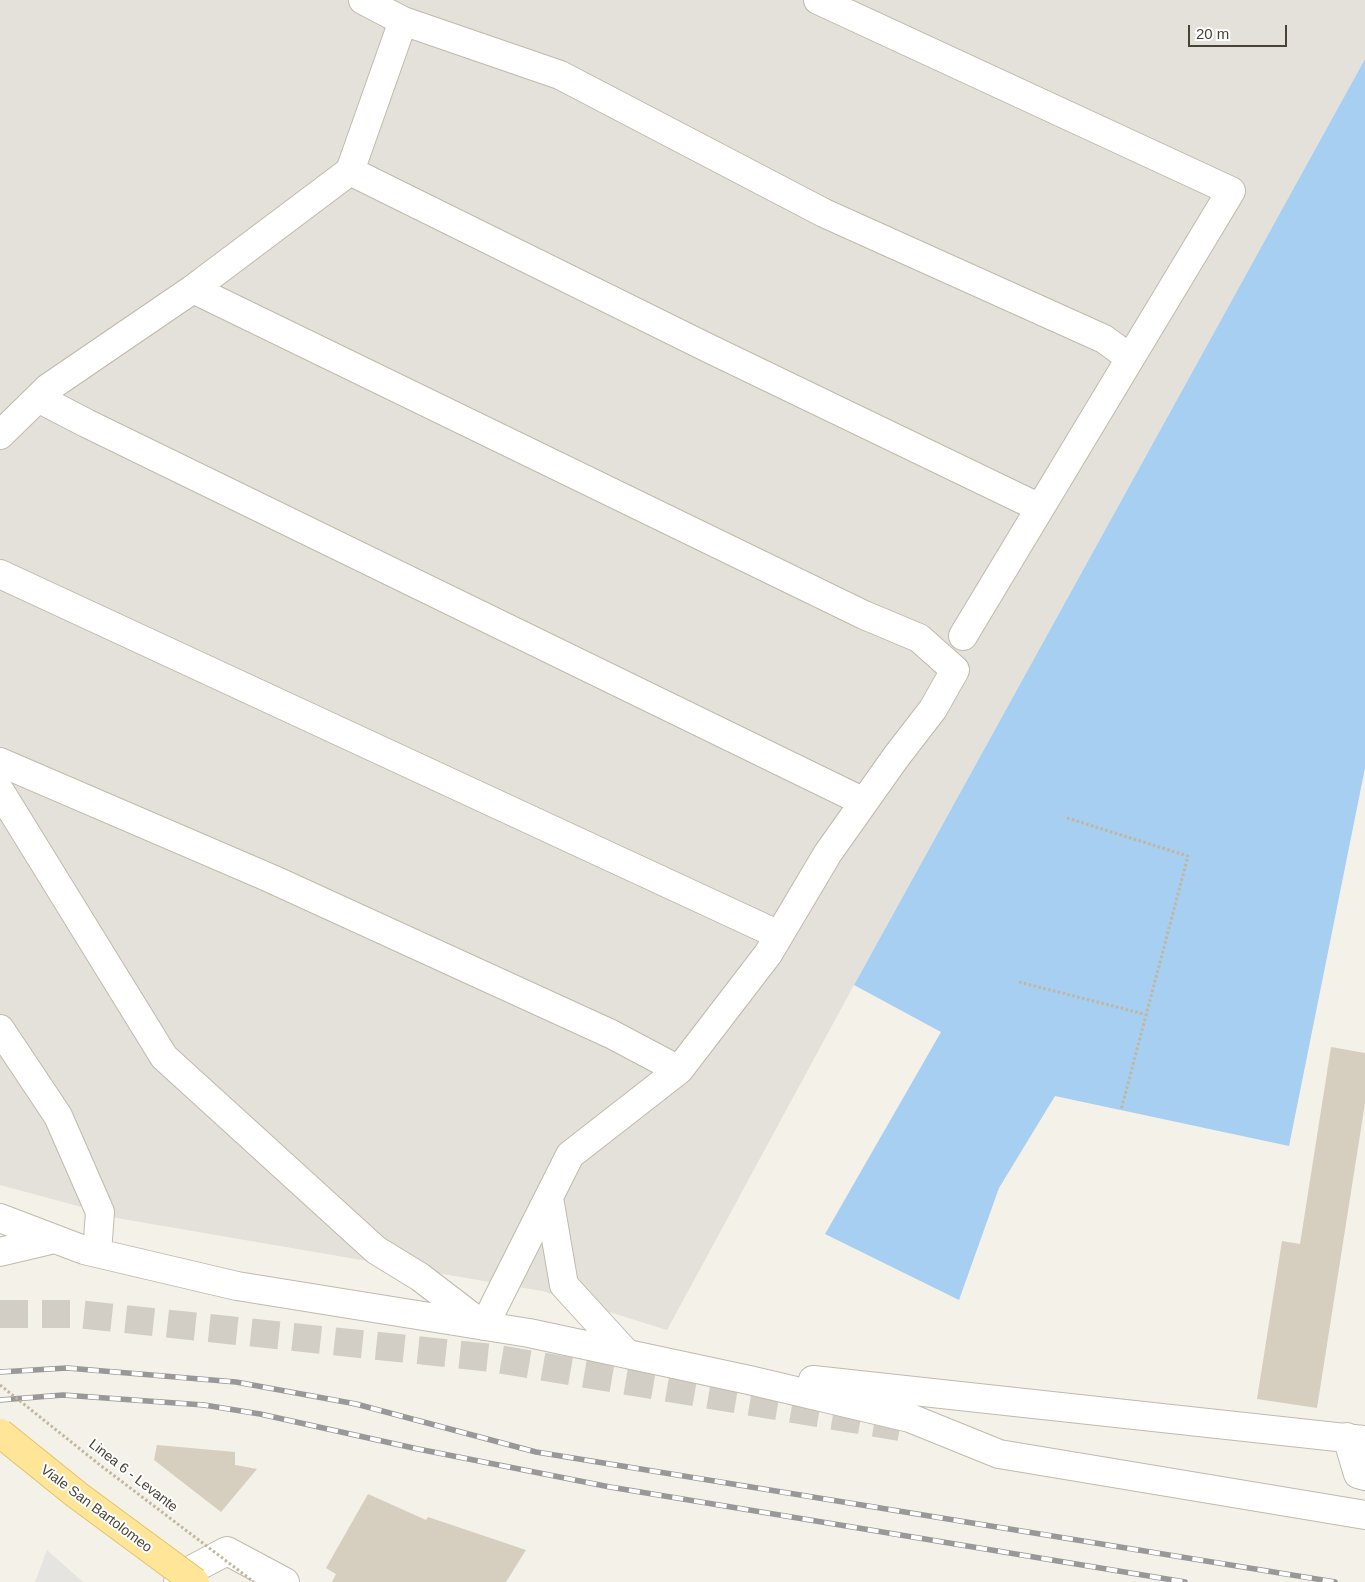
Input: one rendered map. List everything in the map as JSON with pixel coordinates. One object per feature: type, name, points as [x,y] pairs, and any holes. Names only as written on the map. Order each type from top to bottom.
[{"type":"main road","name":"Viale San Bartolomeo","points":[[0,1433],[77,1495],[194,1582]]},
{"type":"lane","points":[[363,0],[403,21],[560,75],[824,213],[1104,339],[1130,358]]},
{"type":"lane","points":[[818,0],[1231,191],[963,636]]},
{"type":"lane","points":[[1,431],[48,388],[193,289],[350,171],[403,21]]},
{"type":"lane","points":[[350,171],[706,347],[1040,508]]},
{"type":"lane","points":[[193,289],[864,615],[919,638],[955,670],[933,709],[828,853],[768,954],[679,1070],[570,1155],[484,1326]]},
{"type":"lane","points":[[38,398],[864,802]]},
{"type":"lane","points":[[0,574],[779,935]]},
{"type":"lane","points":[[0,762],[281,883],[611,1034],[679,1070]]},
{"type":"lane","points":[[0,791],[164,1057],[376,1250],[420,1277],[484,1326]]},
{"type":"lane","points":[[0,1029],[58,1116],[100,1212],[97,1253]]},
{"type":"lane","points":[[549,1198],[564,1285],[627,1354]]},
{"type":"lane","points":[[0,1218],[97,1253],[237,1286],[484,1326],[627,1354],[910,1418],[999,1454],[1365,1515]]},
{"type":"lane","points":[[0,1252],[54,1239]]},
{"type":"lane","points":[[685,1366],[1356,1438],[1358,1474],[1365,1476]]},
{"type":"lane","points":[[178,1582],[191,1570],[227,1550],[285,1582]]},
{"type":"path","points":[[1067,818],[1188,856],[1148,1015],[1121,1110]]},
{"type":"path","points":[[1019,982],[1148,1015]]},
{"type":"path","name":"Linea 6 - Levante","points":[[0,1385],[100,1465],[254,1582]]},
{"type":"shaded area","points":[[0,0],[1365,0],[1365,59],[861,972],[667,1330],[542,1291],[111,1217],[100,1212],[0,1185]]},
{"type":"shaded area","points":[[47,1550],[83,1582],[35,1582]]},
{"type":"water","points":[[1365,59],[1365,768],[1289,1146],[1055,1096],[999,1188],[959,1300],[825,1234],[941,1032],[854,985]]},
{"type":"building","points":[[1331,1047],[1365,1053],[1365,1103],[1317,1408],[1257,1399],[1282,1241],[1300,1244]]},
{"type":"building","points":[[157,1445],[235,1452],[235,1465],[257,1469],[221,1512],[154,1460]]},
{"type":"building","points":[[368,1494],[426,1520],[428,1517],[526,1550],[506,1582],[332,1582],[336,1574],[326,1568]]},
{"type":"tunnel","points":[[0,1314],[77,1314],[492,1358],[900,1427]]},
{"type":"railway","points":[[0,1372],[67,1368],[236,1382],[356,1404],[536,1452],[1335,1582]]},
{"type":"railway","points":[[0,1400],[63,1395],[204,1405],[260,1414],[418,1449],[610,1487],[1185,1582]]}]
